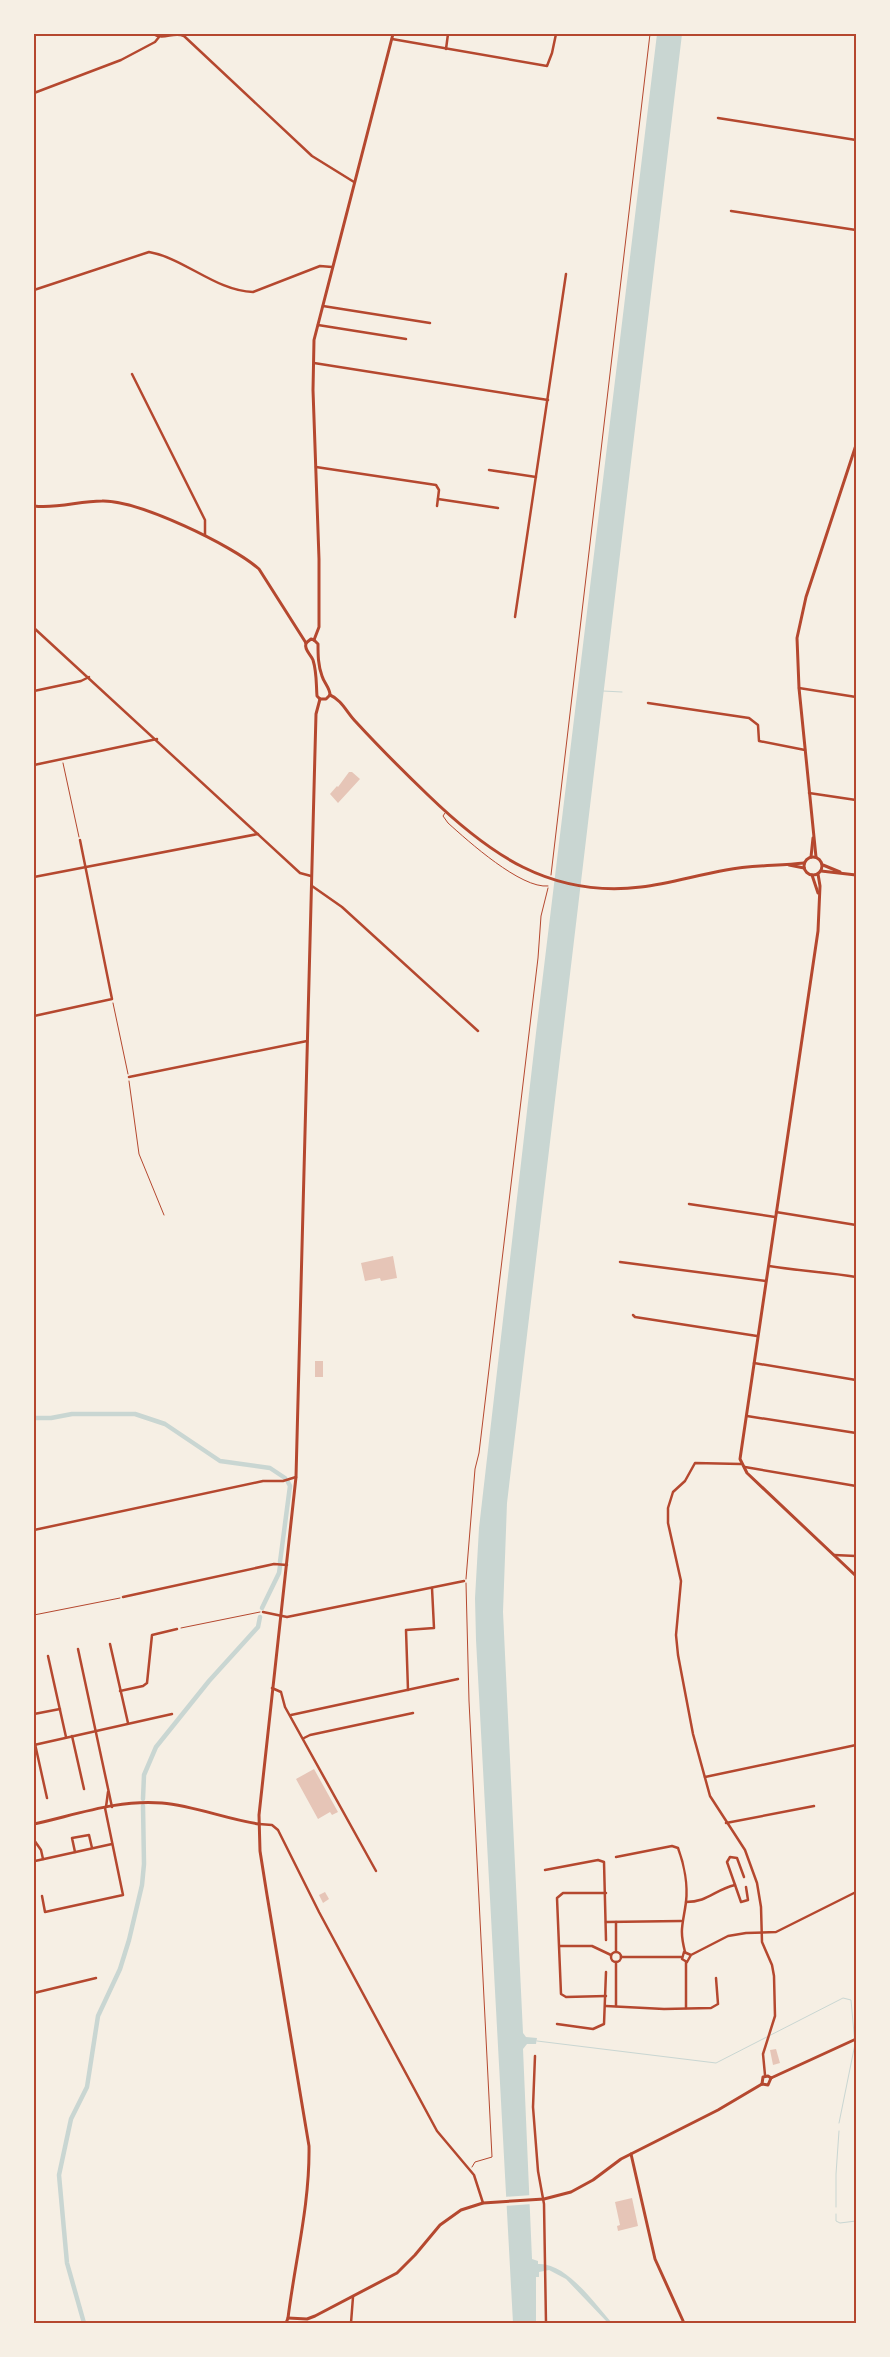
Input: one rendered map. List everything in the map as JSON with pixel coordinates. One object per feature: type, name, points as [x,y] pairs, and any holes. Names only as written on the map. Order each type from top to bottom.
[{"type":"main road","points":[[314,640],[318,633],[319,622],[312,363],[317,325],[393,34]]},
{"type":"main road","points":[[843,873],[823,865],[816,857],[799,688],[797,638],[802,613],[856,444]]},
{"type":"main road","points":[[34,506],[118,502],[135,505],[237,552],[259,569],[268,580],[294,628],[306,643],[305,647],[316,672],[317,696],[320,699],[315,730],[296,1477],[259,1824],[267,1895],[308,2146],[309,2170],[305,2209],[286,2323]]},
{"type":"main road","points":[[306,643],[310,639],[314,640]]},
{"type":"main road","points":[[314,640],[319,646],[317,651],[321,675],[330,695],[342,705],[354,720],[472,836],[496,854],[544,876],[588,886],[640,887],[741,867],[804,863],[810,857],[813,838]]},
{"type":"main road","points":[[309,653],[317,651]]},
{"type":"main road","points":[[318,688],[327,687]]},
{"type":"main road","points":[[320,699],[326,699],[330,695]]},
{"type":"main road","points":[[810,857],[816,857]]},
{"type":"main road","points":[[804,863],[804,868]]},
{"type":"main road","points":[[789,865],[804,868],[812,875],[819,896]]},
{"type":"main road","points":[[823,865],[820,873],[818,931],[740,1453],[742,1466],[856,1576]]},
{"type":"main road","points":[[812,875],[820,873],[856,875]]},
{"type":"main road","points":[[34,1824],[112,1806],[141,1802],[172,1804],[259,1824]]},
{"type":"main road","points":[[288,2318],[311,2318],[402,2269],[440,2225],[451,2216],[466,2208],[483,2203],[544,2199],[564,2195],[578,2189],[631,2154],[718,2110],[762,2084],[768,2085],[771,2078],[854,2040]]},
{"type":"main road","points":[[762,2084],[762,2078],[765,2075],[771,2078]]},
{"type":"main road","points":[[631,2154],[655,2259],[684,2323]]},
{"type":"main road","points":[[288,2318],[290,2323]]},
{"type":"street","points":[[153,34],[159,37],[178,34],[184,36],[312,156],[354,182]]},
{"type":"street","points":[[446,48],[448,34]]},
{"type":"street","points":[[392,39],[547,66],[556,34]]},
{"type":"street","points":[[34,93],[121,60],[156,42],[159,37]]},
{"type":"street","points":[[718,118],[856,140]]},
{"type":"street","points":[[731,210],[856,230]]},
{"type":"street","points":[[34,290],[149,252],[225,285],[246,292],[253,292],[320,266],[332,267]]},
{"type":"street","points":[[515,617],[566,274]]},
{"type":"street","points":[[322,306],[430,323]]},
{"type":"street","points":[[317,325],[406,339]]},
{"type":"street","points":[[312,363],[548,400]]},
{"type":"street","points":[[132,374],[205,520],[205,536]]},
{"type":"street","points":[[316,467],[436,485],[439,489],[437,506]]},
{"type":"street","points":[[490,470],[536,478]]},
{"type":"street","points":[[438,499],[498,508]]},
{"type":"street","points":[[34,628],[157,739],[300,873],[311,876]]},
{"type":"street","points":[[34,691],[81,681],[89,677]]},
{"type":"street","points":[[799,688],[856,697]]},
{"type":"street","points":[[648,703],[749,718],[758,726],[759,741],[805,750]]},
{"type":"street","points":[[34,766],[157,739]]},
{"type":"street","points":[[809,793],[856,800]]},
{"type":"street","points":[[34,877],[259,834]]},
{"type":"street","points":[[34,1016],[112,1000],[80,840]]},
{"type":"street","points":[[311,885],[342,907],[478,1031]]},
{"type":"street","points":[[129,1077],[308,1041]]},
{"type":"street","points":[[689,1204],[775,1217]]},
{"type":"street","points":[[776,1212],[856,1225]]},
{"type":"street","points":[[620,1262],[766,1281]]},
{"type":"street","points":[[768,1266],[797,1271],[808,1269],[856,1277]]},
{"type":"street","points":[[633,1315],[635,1317],[757,1336]]},
{"type":"street","points":[[754,1363],[856,1380]]},
{"type":"street","points":[[745,1415],[856,1433]]},
{"type":"street","points":[[765,2075],[763,2056],[772,2026],[775,2007],[774,1971],[763,1948],[761,1907],[756,1880],[745,1850],[726,1824],[710,1796],[682,1683],[676,1635],[681,1581],[668,1523],[668,1508],[671,1495],[685,1481],[696,1463],[742,1466],[856,1486]]},
{"type":"street","points":[[34,1530],[264,1481],[282,1481],[296,1477]]},
{"type":"street","points":[[834,1556],[844,1554],[856,1556]]},
{"type":"street","points":[[123,1597],[274,1564],[287,1565]]},
{"type":"street","points":[[263,1612],[280,1617],[464,1581]]},
{"type":"street","points":[[408,1690],[406,1630],[434,1628],[432,1588]]},
{"type":"street","points":[[120,1691],[143,1686],[147,1683],[152,1635],[177,1629]]},
{"type":"street","points":[[110,1644],[128,1724]]},
{"type":"street","points":[[78,1649],[112,1806]]},
{"type":"street","points":[[48,1656],[66,1738]]},
{"type":"street","points":[[290,1715],[458,1679]]},
{"type":"street","points":[[272,1688],[281,1692],[290,1715],[376,1871]]},
{"type":"street","points":[[34,1714],[60,1709]]},
{"type":"street","points":[[304,1738],[310,1735],[413,1713]]},
{"type":"street","points":[[47,1798],[34,1745],[172,1714]]},
{"type":"street","points":[[72,1736],[84,1789]]},
{"type":"street","points":[[704,1777],[856,1745]]},
{"type":"street","points":[[42,1896],[46,1912],[123,1896],[124,1890],[105,1808],[108,1791]]},
{"type":"street","points":[[726,1824],[814,1806]]},
{"type":"street","points":[[259,1824],[277,1827],[319,1912],[437,2131],[469,2168],[477,2183],[483,2203]]},
{"type":"street","points":[[75,1852],[72,1838],[89,1835],[92,1848]]},
{"type":"street","points":[[34,1840],[41,1850],[43,1859]]},
{"type":"street","points":[[35,1861],[112,1844]]},
{"type":"street","points":[[616,1857],[676,1846],[679,1850],[686,1885],[686,1902],[680,1934],[685,1952],[690,1955]]},
{"type":"street","points":[[744,1877],[737,1858],[730,1857],[727,1862],[741,1902],[748,1900],[746,1887]]},
{"type":"street","points":[[545,1870],[603,1861],[606,1866],[606,1940]]},
{"type":"street","points":[[686,1902],[700,1901],[719,1890],[735,1885]]},
{"type":"street","points":[[690,1955],[728,1936],[781,1930],[856,1892]]},
{"type":"street","points":[[606,1893],[563,1893],[558,1896],[557,1928],[560,1946],[561,1994],[566,1996],[606,1996]]},
{"type":"street","points":[[606,1922],[681,1921]]},
{"type":"street","points":[[616,1922],[616,1952],[621,1957],[681,1957],[686,1962],[686,2008]]},
{"type":"street","points":[[560,1946],[592,1946],[611,1955],[611,1958],[616,1962]]},
{"type":"street","points":[[611,1955],[616,1952]]},
{"type":"street","points":[[681,1957],[685,1952]]},
{"type":"street","points":[[686,1962],[690,1960],[690,1955]]},
{"type":"street","points":[[616,2006],[616,1962],[621,1957]]},
{"type":"street","points":[[557,2024],[594,2029],[605,2023],[606,1972]]},
{"type":"street","points":[[34,1993],[96,1978]]},
{"type":"street","points":[[606,2006],[664,2010],[708,2008],[718,2004],[716,1978]]},
{"type":"street","points":[[535,2056],[533,2107],[538,2171],[544,2199],[546,2323]]},
{"type":"street","points":[[351,2323],[353,2296]]},
{"type":"lane","points":[[446,812],[443,816],[448,823],[494,862],[525,880],[539,886],[548,886]]},
{"type":"path","points":[[469,2168],[474,2162],[492,2157],[468,1701],[466,1581],[475,1469],[480,1444],[497,1311],[541,916],[548,886],[650,34]]},
{"type":"path","points":[[63,760],[80,840]]},
{"type":"path","points":[[112,1000],[129,1077],[139,1154],[164,1216]]},
{"type":"path","points":[[34,1615],[123,1597]]},
{"type":"path","points":[[177,1629],[223,1621],[258,1612]]},
{"type":"shaded area","points":[[657,34],[682,34],[507,1503],[503,1612],[523,2033],[526,2037],[537,2038],[536,2044],[527,2044],[523,2049],[532,2259],[538,2261],[538,2264],[549,2265],[569,2277],[588,2295],[612,2323],[608,2323],[566,2279],[549,2270],[539,2272],[539,2277],[536,2277],[536,2323],[513,2323],[476,1640],[475,1598],[479,1528],[536,1033]]},
{"type":"pier","points":[[532,2195],[532,2204],[504,2206],[504,2197]]},
{"type":"building","points":[[349,772],[352,772],[360,779],[338,803],[330,794]]},
{"type":"building","points":[[393,1256],[397,1278],[381,1281],[380,1278],[365,1281],[361,1263]]},
{"type":"building","points":[[315,1361],[323,1361],[323,1377],[315,1377]]},
{"type":"building","points":[[314,1769],[338,1812],[332,1815],[330,1812],[318,1819],[296,1779]]},
{"type":"building","points":[[325,1892],[329,1899],[323,1903],[319,1895]]},
{"type":"building","points":[[776,2049],[780,2063],[773,2065],[770,2050]]},
{"type":"building","points":[[632,2198],[638,2226],[618,2231],[617,2226],[620,2225],[615,2202]]},
{"type":"waterway","points":[[603,691],[622,692]]},
{"type":"waterway","points":[[34,1418],[51,1418],[72,1414],[135,1414],[165,1424],[220,1461],[270,1468],[285,1478]]},
{"type":"waterway","points":[[280,1562],[290,1486],[288,1482]]},
{"type":"waterway","points":[[262,1608],[279,1573],[280,1566]]},
{"type":"waterway","points":[[143,1799],[144,1775],[156,1747],[209,1681],[258,1627],[260,1617]]},
{"type":"waterway","points":[[84,2323],[67,2263],[59,2175],[71,2119],[87,2087],[98,2016],[120,1969],[142,1885],[144,1864],[143,1806]]},
{"type":"waterway","points":[[537,2041],[716,2063],[843,1998],[851,2000],[855,2044],[839,2123]]},
{"type":"waterway","points":[[836,2207],[839,2131]]},
{"type":"waterway","points":[[836,2214],[836,2221],[840,2223],[856,2221]]}]
